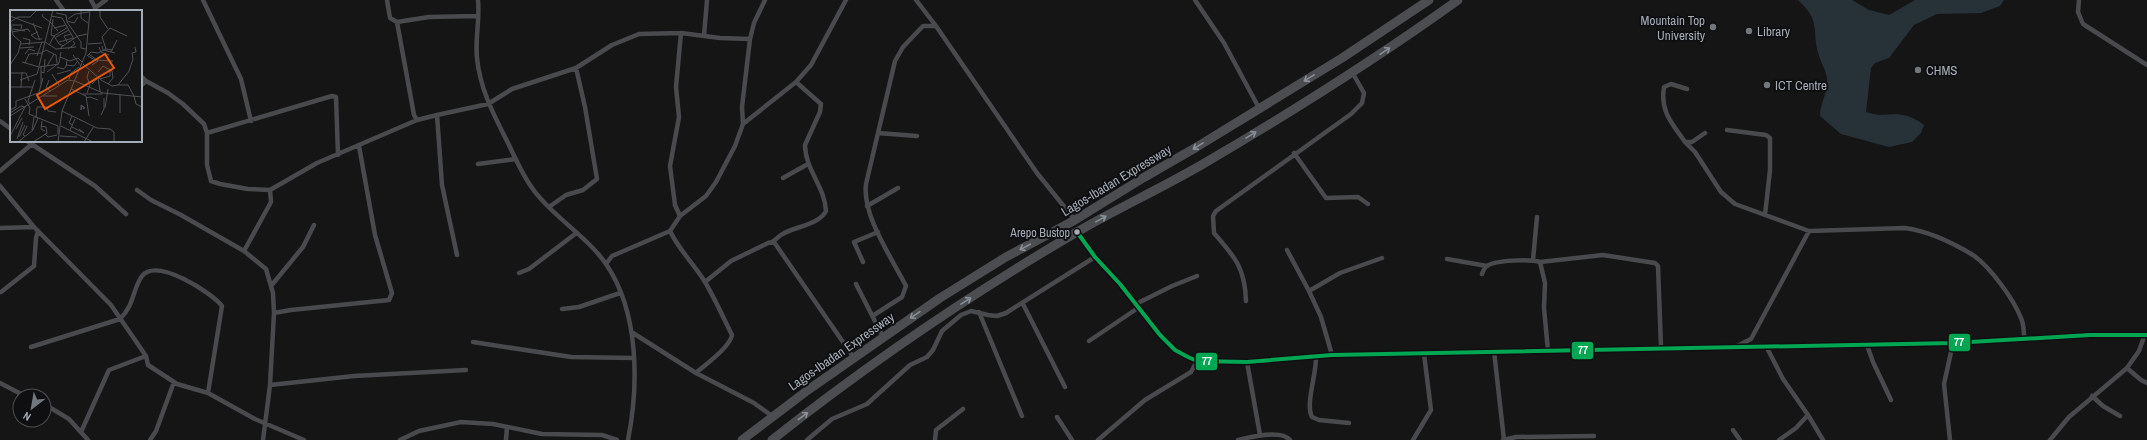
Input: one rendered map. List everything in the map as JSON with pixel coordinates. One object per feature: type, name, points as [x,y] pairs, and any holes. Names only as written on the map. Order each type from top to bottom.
[{"type":"highway","name":"Lagos-Ibadan Expressway","points":[[742,440],[772,416],[883,336],[1006,257],[1075,220],[1342,58],[1429,0]]},
{"type":"highway","name":"Lagos-Ibadan Expressway","points":[[772,440],[947,314],[1077,232],[1202,165],[1352,72],[1458,0]]},
{"type":"street","points":[[56,0],[63,10]]},
{"type":"street","points":[[91,0],[96,10],[106,0]]},
{"type":"street","points":[[203,0],[241,79],[251,122]]},
{"type":"street","points":[[387,0],[390,18],[397,22],[429,17],[478,16]]},
{"type":"street","points":[[478,0],[477,57],[481,81],[488,104],[530,186],[575,234],[606,264],[620,293],[633,333],[635,389],[628,440]]},
{"type":"street","points":[[704,36],[707,0]]},
{"type":"street","points":[[606,264],[612,256],[670,231],[680,216],[706,196],[716,182],[735,146],[743,124],[742,107],[750,39],[754,23],[765,0]]},
{"type":"street","points":[[743,124],[796,82],[818,55],[846,0]]},
{"type":"street","points":[[916,0],[936,26],[1037,173],[1075,220]]},
{"type":"street","points":[[1195,0],[1224,42],[1259,108]]},
{"type":"street","points":[[2079,0],[2078,12],[2083,24],[2147,65]]},
{"type":"street","points":[[397,22],[414,116],[417,120]]},
{"type":"street","points":[[874,315],[902,297],[906,286],[878,232],[867,206],[864,195],[866,184],[895,61],[903,47],[923,26],[936,26]]},
{"type":"street","points":[[680,216],[676,205],[670,166],[679,117],[676,87],[681,33]]},
{"type":"street","points":[[142,77],[183,104],[204,124],[207,133],[207,165],[210,181],[248,189],[270,190],[317,163],[358,146],[397,127],[417,120],[488,104],[512,89],[576,68],[624,39],[639,34],[681,33],[750,39]]},
{"type":"street","points":[[549,207],[566,195],[584,190],[597,179],[586,107],[576,68]]},
{"type":"street","points":[[1246,301],[1244,277],[1236,257],[1214,233],[1214,216],[1216,211],[1294,153],[1350,114],[1362,103],[1364,93],[1352,72]]},
{"type":"street","points":[[142,85],[146,81]]},
{"type":"street","points":[[704,282],[731,261],[768,243],[774,242],[781,235],[818,219],[826,211],[826,201],[808,164],[805,145],[821,104],[796,82]]},
{"type":"street","points":[[1687,89],[1671,84],[1664,87],[1663,97],[1666,115],[1685,142],[1695,152],[1721,192],[1729,200],[1809,231],[1905,228],[1917,230],[1948,243],[1973,256],[1984,265],[1999,283],[2022,318],[2024,339]]},
{"type":"street","points":[[207,133],[251,122],[323,97],[336,97],[338,155]]},
{"type":"street","points":[[437,115],[442,185],[457,255]]},
{"type":"street","points":[[0,121],[10,128]]},
{"type":"street","points":[[1727,130],[1766,134],[1770,138],[1770,170],[1765,215]]},
{"type":"street","points":[[878,133],[918,136]]},
{"type":"street","points":[[1685,142],[1692,142],[1705,133]]},
{"type":"street","points":[[29,142],[95,186],[126,214]]},
{"type":"street","points":[[0,171],[32,144]]},
{"type":"street","points":[[274,313],[389,300],[392,293],[374,235],[358,146]]},
{"type":"street","points":[[1294,153],[1326,198],[1358,197],[1368,204]]},
{"type":"street","points":[[478,164],[516,159]]},
{"type":"street","points":[[783,178],[808,164]]},
{"type":"street","points":[[0,186],[34,227],[107,300],[146,356],[148,365],[174,382],[208,393],[264,424],[304,440]]},
{"type":"street","points":[[867,206],[898,188]]},
{"type":"street","points":[[137,190],[151,200],[188,218],[244,251],[266,269],[271,286],[274,313],[270,385],[264,424],[264,440]]},
{"type":"street","points":[[244,251],[271,202],[270,190]]},
{"type":"street","points":[[1533,260],[1537,217]]},
{"type":"street","points":[[271,286],[303,247],[314,225]]},
{"type":"street","points":[[0,228],[34,227]]},
{"type":"street","points":[[1,292],[34,266],[38,231]]},
{"type":"street","points":[[670,231],[677,246],[687,257],[704,282],[732,335],[731,340],[726,346],[696,373]]},
{"type":"street","points":[[1734,346],[1751,339],[1809,231]]},
{"type":"street","points":[[863,262],[854,242],[878,232]]},
{"type":"street","points":[[1077,232],[1095,257],[1160,335],[1175,350],[1197,361],[1247,362],[1332,355],[1424,354],[1494,351],[1954,343],[2146,335],[2139,351],[2127,368],[2069,417],[2050,440]]},
{"type":"street","points":[[519,273],[529,269],[575,234]]},
{"type":"street","points":[[774,242],[854,358]]},
{"type":"street","points":[[1287,250],[1321,317],[1332,355]]},
{"type":"street","points":[[1482,274],[1487,266],[1494,262],[1533,260],[1540,262],[1603,255],[1655,263],[1658,266],[1661,348]]},
{"type":"street","points":[[807,440],[832,419],[867,404],[910,365],[927,357],[933,350],[942,331],[950,322],[971,311],[998,316],[1023,304],[1095,257]]},
{"type":"street","points":[[1309,291],[1340,273],[1382,258]]},
{"type":"street","points":[[1447,258],[1487,266]]},
{"type":"street","points":[[1540,262],[1545,283],[1544,308],[1548,351]]},
{"type":"street","points":[[31,347],[120,319],[128,311],[142,276],[151,271],[185,279],[218,301],[222,306],[223,312],[208,393]]},
{"type":"street","points":[[1089,341],[1137,306],[1172,286],[1197,276]]},
{"type":"street","points":[[856,284],[874,315],[883,336]]},
{"type":"street","points":[[562,309],[579,307],[620,293]]},
{"type":"street","points":[[1023,304],[1065,387]]},
{"type":"street","points":[[979,312],[1022,416]]},
{"type":"street","points":[[848,348],[877,325]]},
{"type":"street","points":[[633,333],[696,373],[754,402],[772,416]]},
{"type":"street","points":[[473,342],[571,357],[633,358]]},
{"type":"street","points":[[1950,440],[1944,384],[1954,343]]},
{"type":"street","points":[[1867,345],[1873,362],[1891,400]]},
{"type":"street","points":[[1766,346],[1783,379],[1823,440]]},
{"type":"street","points":[[1494,351],[1504,440],[1516,437],[1594,436]]},
{"type":"street","points":[[1412,440],[1431,410],[1424,354]]},
{"type":"street","points":[[81,432],[109,370],[146,356]]},
{"type":"street","points":[[1316,356],[1316,375],[1310,403],[1312,417],[1319,420],[1349,423]]},
{"type":"street","points":[[1098,440],[1145,400],[1191,372],[1197,361]]},
{"type":"street","points":[[1247,362],[1260,434]]},
{"type":"street","points":[[2127,368],[2147,383]]},
{"type":"street","points":[[270,385],[354,376],[466,370]]},
{"type":"street","points":[[150,440],[156,431],[174,382]]},
{"type":"street","points":[[0,383],[12,389]]},
{"type":"street","points":[[2092,396],[2103,406],[2120,416]]},
{"type":"street","points":[[52,409],[69,419],[88,440]]},
{"type":"street","points":[[935,440],[934,434],[936,430],[963,409]]},
{"type":"street","points":[[1779,440],[1796,428],[1808,415]]},
{"type":"street","points":[[1057,417],[1072,440]]},
{"type":"street","points":[[400,440],[419,431],[460,422],[478,422],[542,434],[602,435],[617,440]]},
{"type":"street","points":[[506,440],[507,427]]},
{"type":"street","points":[[1733,430],[1740,440]]},
{"type":"street","points":[[1238,440],[1260,434],[1283,436],[1290,440]]},
{"type":"shaded area","points":[[1798,0],[1852,0],[1869,10],[1889,15],[1915,0],[2004,0],[2000,6],[1981,13],[1937,14],[1914,25],[1889,58],[1875,63],[1871,68],[1866,112],[1880,115],[1894,114],[1907,116],[1924,125],[1921,133],[1912,142],[1889,147],[1841,134],[1820,116],[1827,84],[1827,76],[1820,59],[1813,21],[1810,14]]},
{"type":"transit line","name":"77","points":[[1077,232],[1095,257],[1120,284],[1160,335],[1175,350],[1197,361],[1247,362],[1332,355],[1953,343],[2090,335],[2147,335]]},
{"type":"place","name":"Mountain Top University","points":[[1713,27]]},
{"type":"place","name":"Library","points":[[1749,31]]},
{"type":"place","name":"CHMS","points":[[1918,70]]},
{"type":"place","name":"ICT Centre","points":[[1767,85]]},
{"type":"place","name":"Arepo Bustop","points":[[1077,232]]}]
